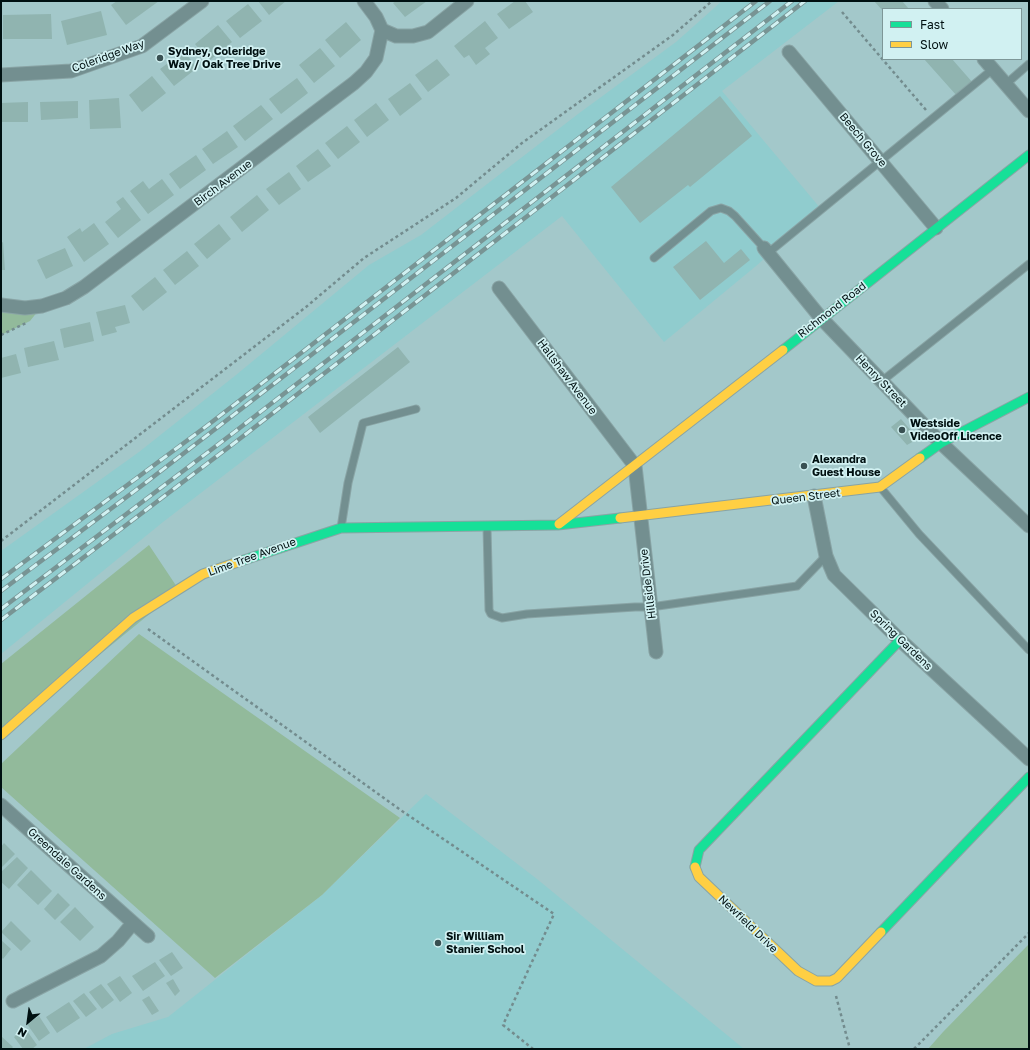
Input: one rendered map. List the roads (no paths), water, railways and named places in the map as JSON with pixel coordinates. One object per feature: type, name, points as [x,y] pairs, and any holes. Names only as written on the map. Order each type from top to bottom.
[{"type":"street","name":"Coleridge Way","points":[[1,75],[72,71],[142,46],[202,1]]},
{"type":"street","points":[[364,1],[376,17],[382,30],[396,36],[413,36],[428,32],[467,1]]},
{"type":"street","name":"Birch Avenue","points":[[1,305],[25,308],[42,306],[66,298],[84,287],[354,84],[366,72],[376,58],[382,30]]},
{"type":"street","name":"Beech Grove","points":[[789,52],[936,228]]},
{"type":"street","points":[[985,60],[1029,111]]},
{"type":"street","name":"Richmond Road","points":[[558,525],[1029,155]]},
{"type":"street","name":"Henry Street","points":[[766,251],[821,318],[882,382],[941,443],[1029,526]]},
{"type":"street","name":"Hallshaw Avenue","points":[[499,288],[635,466]]},
{"type":"street","name":"Queen Street","points":[[558,525],[814,496],[880,487],[941,443],[1029,397]]},
{"type":"street","points":[[635,466],[640,516]]},
{"type":"street","name":"Spring Gardens","points":[[814,496],[826,556],[834,575],[900,640],[1029,759]]},
{"type":"street","name":"Hillside Drive","points":[[640,516],[656,652]]},
{"type":"street","name":"Lime Tree Avenue","points":[[1,735],[132,618],[203,574],[284,545],[342,528],[558,525]]},
{"type":"street","name":"Newfield Drive","points":[[900,640],[699,850],[694,869],[699,878],[798,972],[816,981],[831,981],[837,978],[1029,777]]},
{"type":"street","name":"Greendale Gardens","points":[[1,805],[148,936]]},
{"type":"street","points":[[13,1001],[101,956],[118,941],[133,923]]},
{"type":"lane","points":[[1006,84],[1029,64]]},
{"type":"lane","points":[[654,258],[711,211],[721,208],[729,211],[735,216],[766,251],[882,162],[993,69]]},
{"type":"lane","points":[[882,382],[1029,264]]},
{"type":"lane","points":[[342,528],[348,483],[363,423],[416,409]]},
{"type":"lane","points":[[880,487],[919,534],[1029,650]]},
{"type":"lane","points":[[486,525],[489,610],[495,616],[502,618],[527,614],[651,607],[797,586],[826,556]]},
{"type":"railway","points":[[1,579],[208,425],[756,1]]},
{"type":"railway","points":[[1,591],[144,484],[770,1]]},
{"type":"railway","points":[[1,609],[228,437],[792,1]]},
{"type":"railway","points":[[1,620],[233,444],[805,1]]},
{"type":"place","name":"Sydney, Coleridge Way / Oak Tree Drive","points":[[160,58]]},
{"type":"place","name":"Westside VideoOff Licence","points":[[902,430]]},
{"type":"place","name":"Alexandra Guest House","points":[[804,466]]},
{"type":"place","name":"Sir William Stanier School","points":[[438,943]]}]
